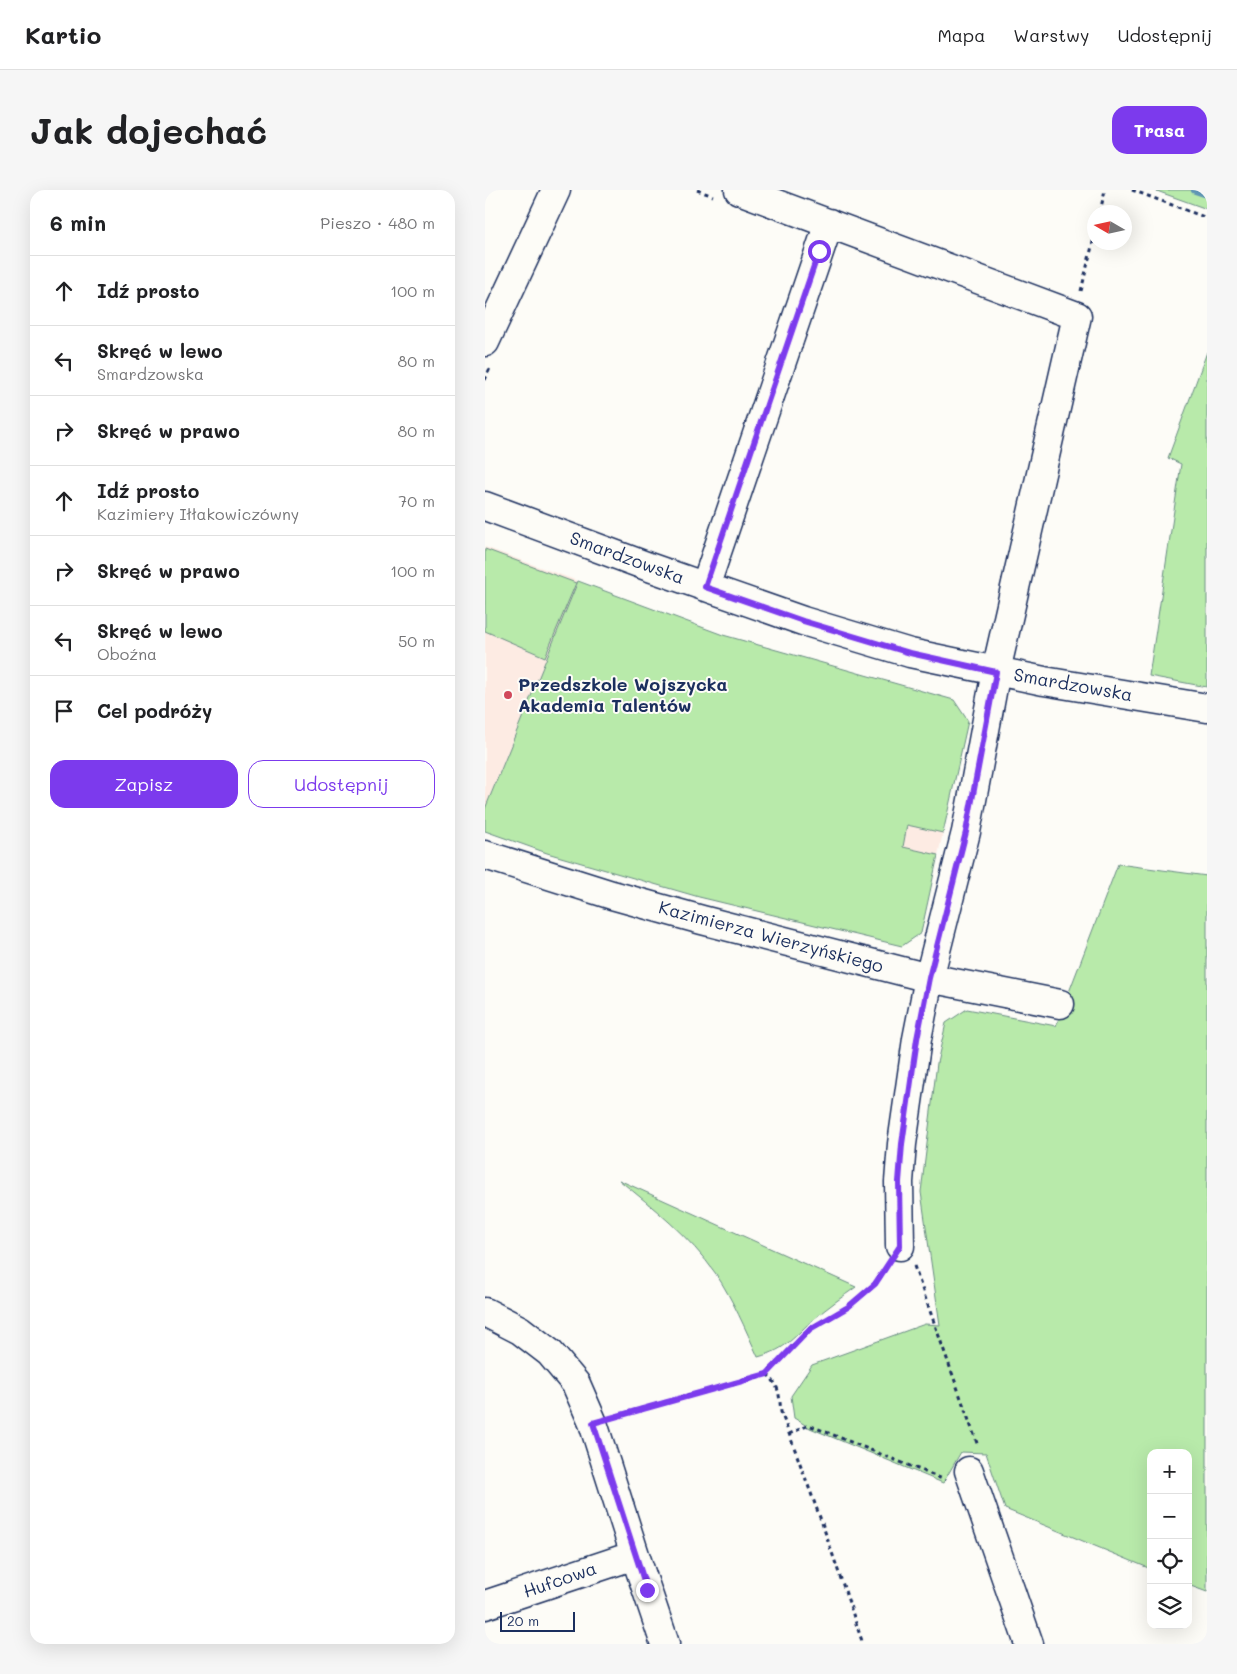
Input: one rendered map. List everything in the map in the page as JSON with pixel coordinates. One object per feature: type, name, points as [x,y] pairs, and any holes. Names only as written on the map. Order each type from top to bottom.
[{"type":"street","points":[[485,342],[557,190]]},
{"type":"street","points":[[739,190],[1077,316],[996,672],[966,832],[929,978],[914,1058],[902,1144],[899,1182],[900,1246]]},
{"type":"street","points":[[705,587],[829,223]]},
{"type":"street","name":"Smardzowska","points":[[485,506],[803,621],[910,653],[996,672],[1207,708]]},
{"type":"street","name":"Kazimierza Wierzyńskiego","points":[[485,855],[611,895],[702,920],[929,978],[1060,1004]]},
{"type":"street","points":[[485,1312],[520,1330],[549,1353],[576,1384],[593,1423],[665,1644]]},
{"type":"street","points":[[973,1482],[1029,1644]]},
{"type":"street","name":"Hufcowa","points":[[485,1605],[635,1555]]},
{"type":"path","points":[[1101,205],[1105,190]]},
{"type":"path","points":[[1132,190],[1207,218]]},
{"type":"path","points":[[1077,316],[1091,250]]},
{"type":"path","points":[[593,1423],[767,1374],[810,1329],[848,1307],[875,1284],[900,1246],[913,1261],[979,1446]]},
{"type":"path","points":[[767,1374],[776,1382],[781,1412],[863,1644]]},
{"type":"path","points":[[789,1434],[809,1425],[973,1482]]},
{"type":"shaded area","name":"Przedszkole Wojszycka Akademia Talentów","points":[[485,547],[578,581],[485,809]]},
{"type":"shaded area","points":[[907,825],[943,833],[938,855],[902,847]]},
{"type":"green space","points":[[1154,190],[1207,190],[1207,209]]},
{"type":"green space","points":[[1207,352],[1207,687],[1149,676],[1181,464],[1168,458]]},
{"type":"green space","points":[[485,549],[576,583],[545,657],[485,631]]},
{"type":"green space","points":[[578,581],[723,635],[954,700],[968,721],[943,833],[907,825],[903,847],[938,855],[921,933],[902,946],[699,897],[547,853],[485,831],[485,809]]},
{"type":"green space","points":[[1118,864],[1207,876],[1207,1592],[1192,1586],[1192,1449],[1147,1449],[1147,1567],[1005,1509],[986,1453],[961,1452],[943,1483],[810,1428],[794,1418],[791,1396],[812,1365],[925,1324],[940,1325],[921,1192],[937,1063],[946,1023],[967,1009],[1056,1026]]},
{"type":"green space","points":[[619,1180],[856,1287],[820,1314],[789,1342],[768,1354],[758,1357],[728,1294],[706,1260],[671,1224]]},
{"type":"waterway","points":[[1195,190],[1207,194]]},
{"type":"place","name":"Przedszkole Wojszycka Akademia Talentów","points":[[508,695]]},
{"type":"route","points":[[647,1590],[593,1423],[767,1374],[810,1329],[848,1307],[875,1284],[900,1246],[899,1182],[902,1144],[917,1039],[929,978],[966,832],[996,672],[910,653],[803,621],[705,587],[819,251]]}]
